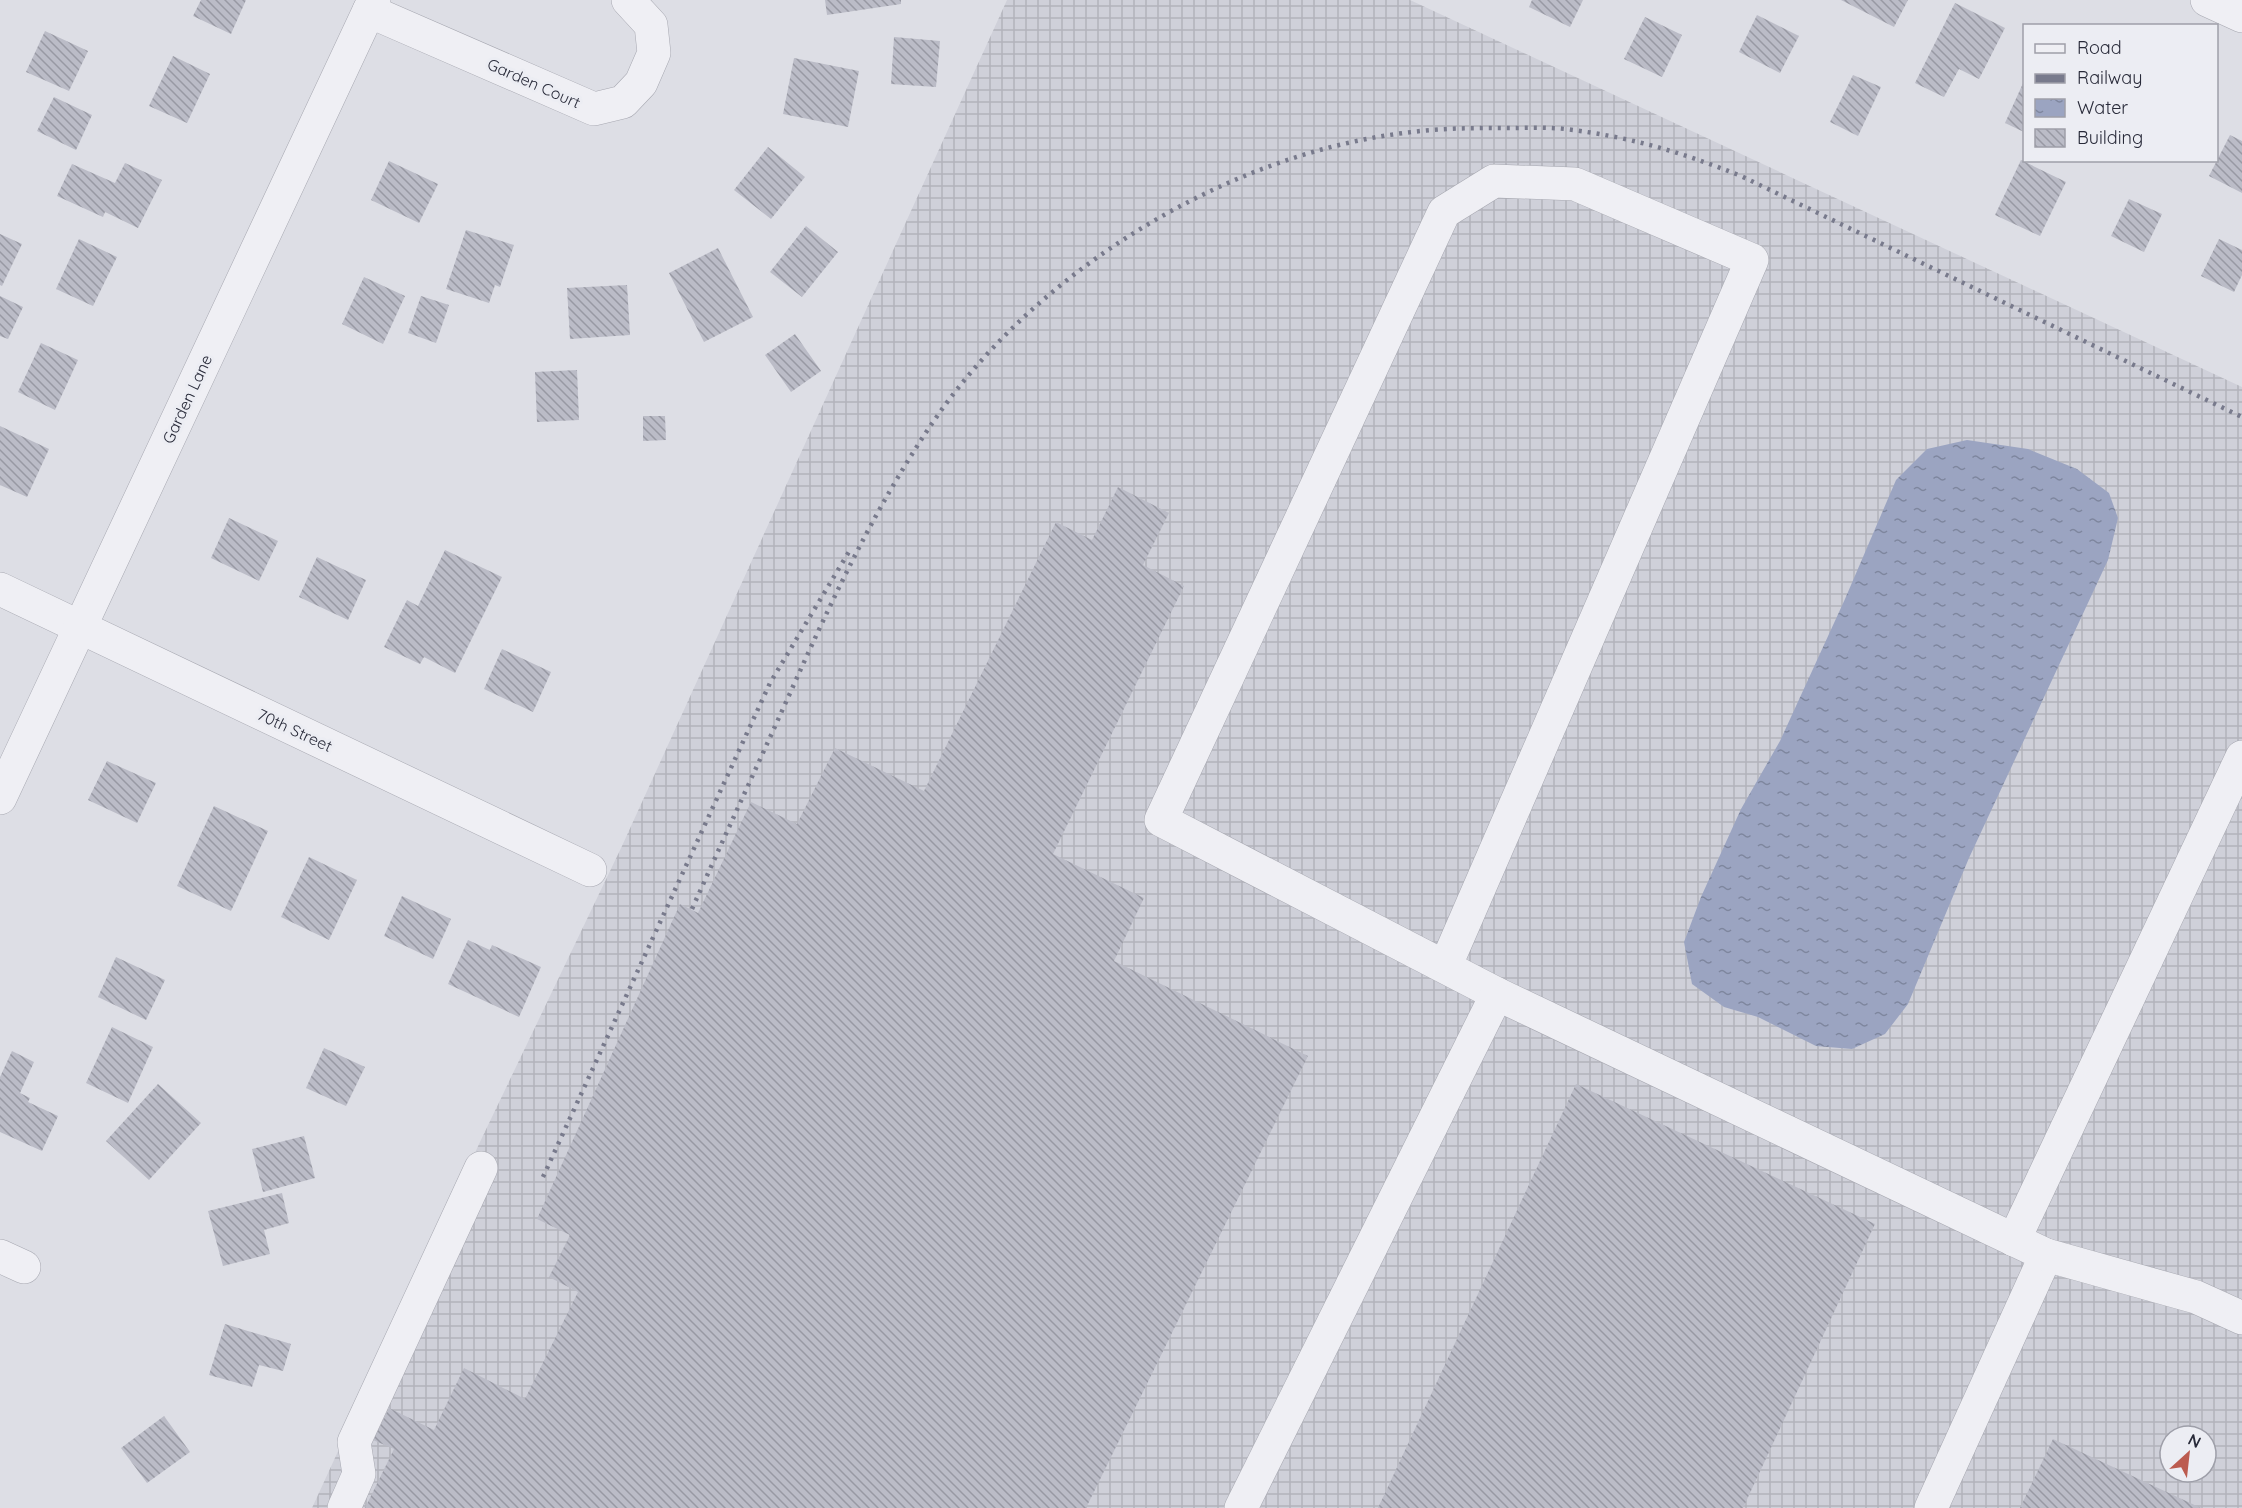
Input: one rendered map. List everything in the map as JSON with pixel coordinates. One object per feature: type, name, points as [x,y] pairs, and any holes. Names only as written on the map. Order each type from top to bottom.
[{"type":"street","name":"Garden Court","points":[[371,6],[594,109],[623,102],[641,83],[654,53],[651,25],[628,0]]},
{"type":"street","points":[[2207,0],[2242,16]]},
{"type":"street","name":"Garden Lane","points":[[0,798],[371,6]]},
{"type":"street","points":[[1444,967],[1752,260],[1575,184],[1494,181],[1444,212],[1161,820],[1444,967],[2046,1255],[2196,1297],[2242,1318]]},
{"type":"street","name":"70th Street","points":[[0,589],[590,870]]},
{"type":"street","points":[[2014,1240],[2242,757]]},
{"type":"street","points":[[1241,1508],[1497,993]]},
{"type":"street","points":[[344,1508],[359,1474],[354,1442],[481,1168]]},
{"type":"street","points":[[1931,1508],[2046,1255]]},
{"type":"shaded area","points":[[1007,0],[1410,0],[2242,387],[2242,1508],[312,1508],[479,1144],[622,846]]},
{"type":"water","points":[[1967,440],[2028,449],[2077,469],[2109,493],[2118,518],[2108,560],[1969,858],[1908,1004],[1885,1034],[1852,1049],[1816,1046],[1758,1017],[1724,1007],[1692,984],[1684,942],[1701,897],[1741,809],[1780,741],[1896,480],[1927,449]]},
{"type":"building","points":[[201,0],[246,0],[231,34],[193,16]]},
{"type":"building","points":[[825,0],[901,0],[901,4],[827,15]]},
{"type":"building","points":[[1532,0],[1583,0],[1570,27],[1529,7]]},
{"type":"building","points":[[1841,0],[1908,0],[1894,27]]},
{"type":"building","points":[[1955,3],[2005,28],[1979,79],[1959,69],[1944,97],[1915,83]]},
{"type":"building","points":[[1757,15],[1799,36],[1780,73],[1739,52]]},
{"type":"building","points":[[1645,17],[1682,35],[1662,77],[1624,59]]},
{"type":"building","points":[[45,31],[88,51],[69,91],[26,72]]},
{"type":"building","points":[[894,37],[940,41],[936,87],[891,84]]},
{"type":"building","points":[[173,56],[210,74],[187,123],[149,106]]},
{"type":"building","points":[[794,58],[859,71],[848,127],[783,114]]},
{"type":"building","points":[[1853,75],[1881,87],[1858,136],[1830,122]]},
{"type":"building","points":[[2023,83],[2023,132],[2005,123]]},
{"type":"building","points":[[54,97],[92,115],[76,150],[37,131]]},
{"type":"building","points":[[2230,135],[2242,141],[2242,193],[2209,176]]},
{"type":"building","points":[[768,147],[805,177],[771,219],[734,190]]},
{"type":"building","points":[[2021,160],[2066,182],[2040,236],[1995,215]]},
{"type":"building","points":[[389,161],[438,184],[419,223],[371,200]]},
{"type":"building","points":[[125,163],[162,180],[138,228],[105,212],[103,217],[57,196],[72,164],[115,183]]},
{"type":"building","points":[[2129,199],[2162,214],[2144,252],[2111,236]]},
{"type":"building","points":[[806,226],[838,252],[802,297],[770,272]]},
{"type":"building","points":[[466,230],[514,245],[500,287],[495,285],[489,303],[446,289]]},
{"type":"building","points":[[0,234],[22,244],[2,286],[0,285]]},
{"type":"building","points":[[79,239],[117,257],[93,306],[56,289]]},
{"type":"building","points":[[2219,239],[2242,250],[2242,275],[2234,292],[2201,276]]},
{"type":"building","points":[[718,248],[753,317],[704,342],[669,273]]},
{"type":"building","points":[[364,277],[405,296],[383,344],[342,324]]},
{"type":"building","points":[[627,285],[630,335],[570,339],[567,288]]},
{"type":"building","points":[[0,296],[23,307],[8,339],[0,336]]},
{"type":"building","points":[[421,296],[449,305],[436,343],[408,333]]},
{"type":"building","points":[[795,334],[821,371],[791,392],[765,355]]},
{"type":"building","points":[[41,343],[78,360],[55,410],[18,392]]},
{"type":"building","points":[[577,370],[579,420],[537,422],[535,372]]},
{"type":"building","points":[[643,416],[665,416],[666,440],[643,441]]},
{"type":"building","points":[[0,426],[49,449],[27,497],[0,485]]},
{"type":"building","points":[[1118,487],[1169,513],[1143,565],[1184,586],[1053,854],[1144,898],[1114,961],[1308,1056],[1086,1508],[365,1508],[394,1449],[373,1440],[389,1408],[434,1430],[464,1368],[525,1399],[578,1292],[549,1277],[570,1235],[537,1219],[680,904],[698,913],[751,802],[797,824],[835,748],[924,791],[1056,522],[1092,540]]},
{"type":"building","points":[[229,518],[278,541],[259,581],[211,558]]},
{"type":"building","points":[[445,550],[502,577],[455,673],[424,657],[420,664],[384,647],[407,600],[418,606]]},
{"type":"building","points":[[317,557],[366,580],[348,620],[299,597]]},
{"type":"building","points":[[502,649],[551,672],[533,712],[484,689]]},
{"type":"building","points":[[107,761],[156,783],[137,823],[88,800]]},
{"type":"building","points":[[214,806],[268,831],[231,911],[177,886]]},
{"type":"building","points":[[309,857],[357,880],[329,940],[281,917]]},
{"type":"building","points":[[402,896],[451,919],[433,959],[384,936]]},
{"type":"building","points":[[468,940],[490,950],[492,945],[541,967],[519,1017],[448,984]]},
{"type":"building","points":[[116,957],[165,980],[146,1020],[98,997]]},
{"type":"building","points":[[112,1027],[153,1047],[128,1103],[86,1083]]},
{"type":"building","points":[[324,1048],[365,1067],[346,1106],[306,1088]]},
{"type":"building","points":[[12,1051],[34,1062],[20,1093],[30,1098],[28,1102],[58,1116],[42,1151],[0,1132],[0,1077]]},
{"type":"building","points":[[158,1084],[201,1123],[149,1180],[106,1141]]},
{"type":"building","points":[[1576,1084],[1875,1224],[1743,1508],[1378,1508]]},
{"type":"building","points":[[304,1136],[315,1178],[263,1192],[252,1149]]},
{"type":"building","points":[[282,1193],[289,1223],[264,1230],[270,1254],[223,1266],[208,1211]]},
{"type":"building","points":[[225,1324],[291,1344],[283,1371],[259,1365],[252,1387],[209,1375]]},
{"type":"building","points":[[164,1416],[190,1452],[147,1483],[121,1448]]},
{"type":"building","points":[[2053,1439],[2201,1508],[2020,1508]]},
{"type":"railway","points":[[692,909],[844,578],[898,477],[940,412],[983,359],[1033,309],[1088,264],[1148,224],[1211,191],[1277,164],[1344,144],[1412,132],[1447,129],[1558,128],[1612,136],[1655,146],[1741,176],[2242,417]]},
{"type":"railway","points":[[543,1177],[770,683],[850,550]]}]
